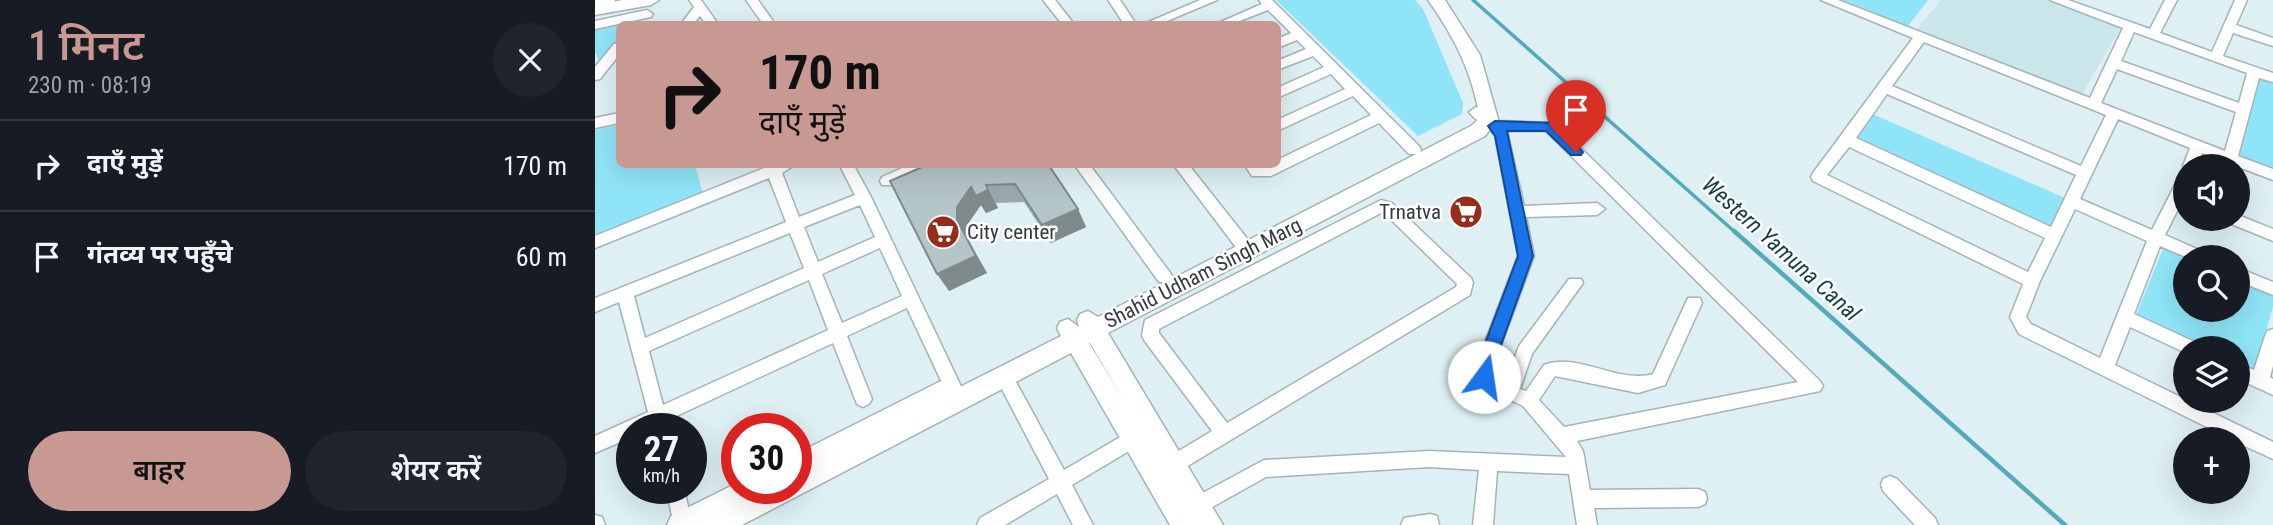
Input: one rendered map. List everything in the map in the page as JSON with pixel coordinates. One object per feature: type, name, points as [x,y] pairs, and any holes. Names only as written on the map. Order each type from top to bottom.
[{"type":"main road","points":[[595,2],[606,0]]},
{"type":"street","points":[[595,10],[651,0]]},
{"type":"street","points":[[752,0],[767,21]]},
{"type":"street","points":[[1049,0],[1066,21]]},
{"type":"street","points":[[1114,0],[1128,21]]},
{"type":"street","points":[[1158,21],[1211,0]]},
{"type":"street","points":[[1424,0],[1455,41],[1487,119],[1502,134],[1525,256],[1483,370],[1488,382],[1529,401],[1574,451],[1587,525]]},
{"type":"street","points":[[1436,0],[1463,35],[1475,59],[1484,84],[1487,119]]},
{"type":"street","points":[[1827,0],[2220,154]]},
{"type":"street","points":[[2056,0],[2273,78]]},
{"type":"street","points":[[2153,35],[2169,0]]},
{"type":"street","points":[[2216,58],[2241,0]]},
{"type":"street","points":[[1228,21],[1267,2],[1414,150]]},
{"type":"street","points":[[689,21],[698,4],[710,21]]},
{"type":"street","points":[[595,25],[647,14],[641,21]]},
{"type":"street","points":[[1278,21],[1284,19]]},
{"type":"street","points":[[2094,104],[2130,27]]},
{"type":"street","points":[[2229,27],[2273,42]]},
{"type":"street","points":[[1281,42],[1299,34]]},
{"type":"street","points":[[1921,37],[1818,177],[2032,281]]},
{"type":"street","points":[[1281,64],[1315,50]]},
{"type":"street","points":[[595,76],[616,51]]},
{"type":"street","points":[[2113,63],[2243,109]]},
{"type":"street","points":[[1281,92],[1334,68]]},
{"type":"street","points":[[2231,154],[2254,72]]},
{"type":"street","points":[[1884,88],[2085,173]]},
{"type":"street","points":[[1281,124],[1354,90]]},
{"type":"street","points":[[2114,113],[2032,281],[2018,317],[2025,329],[2273,451]]},
{"type":"street","points":[[595,123],[616,116]]},
{"type":"street","points":[[1281,165],[1381,116]]},
{"type":"street","points":[[1487,119],[1550,126],[1814,386],[1560,436]]},
{"type":"street","name":"Shahid Udham Singh Marg","points":[[812,475],[955,393],[1004,376],[1165,278],[1243,245],[1414,150],[1446,134],[1487,119]]},
{"type":"street","name":"Shahid Udham Singh Marg","points":[[812,459],[955,393],[1243,245],[1478,131],[1487,119]]},
{"type":"street","points":[[1847,140],[2054,235]]},
{"type":"street","points":[[2195,154],[2198,145]]},
{"type":"street","points":[[2250,166],[2273,175]]},
{"type":"street","points":[[595,242],[779,168]]},
{"type":"street","points":[[781,168],[793,227],[839,332],[863,398]]},
{"type":"street","points":[[848,168],[955,393]]},
{"type":"street","points":[[887,181],[916,168]]},
{"type":"street","points":[[1084,168],[1165,278]]},
{"type":"street","points":[[1188,168],[1243,245]]},
{"type":"street","points":[[1254,168],[1257,172],[1274,168]]},
{"type":"street","points":[[595,306],[864,197]]},
{"type":"street","points":[[2071,201],[2173,246]]},
{"type":"street","points":[[1174,464],[1464,290],[1465,282],[1387,207],[1381,206],[1151,325],[1150,335],[1224,433]]},
{"type":"street","points":[[1517,212],[1597,209]]},
{"type":"street","points":[[2105,368],[2156,239],[2173,212]]},
{"type":"street","points":[[2250,226],[2273,235]]},
{"type":"street","points":[[641,346],[884,240]]},
{"type":"street","points":[[2250,279],[2273,289]]},
{"type":"street","points":[[1510,392],[1525,351],[1575,283]]},
{"type":"street","points":[[625,294],[657,413]]},
{"type":"street","points":[[677,413],[911,299]]},
{"type":"street","points":[[1529,401],[1550,370],[1559,368],[1638,386],[1659,380],[1694,303]]},
{"type":"street","points":[[2125,317],[2173,340]]},
{"type":"street","points":[[1081,329],[1133,439],[1193,518]]},
{"type":"street","points":[[1081,329],[1174,464],[1193,518]]},
{"type":"street","points":[[2250,377],[2266,384],[2273,336]]},
{"type":"street","points":[[1004,376],[1083,525]]},
{"type":"street","points":[[595,445],[616,437]]},
{"type":"street","points":[[987,525],[1133,439]]},
{"type":"street","points":[[1193,518],[1264,469],[1429,459],[1576,466]]},
{"type":"street","points":[[1483,525],[1489,462]]},
{"type":"street","points":[[1890,485],[1927,525]]},
{"type":"street","points":[[1582,499],[1698,498]]},
{"type":"street","points":[[678,504],[682,524],[721,504]]},
{"type":"street","points":[[716,525],[757,504]]},
{"type":"shaded area","points":[[1276,0],[1415,0],[1423,9],[1463,103],[1462,114],[1418,136]]},
{"type":"shaded area","points":[[1842,0],[1928,0],[1908,26]]},
{"type":"shaded area","points":[[1941,0],[2046,0],[2121,27],[2081,96],[1916,30]]},
{"type":"shaded area","points":[[616,23],[616,43],[600,63],[595,52],[595,28]]},
{"type":"shaded area","points":[[2261,77],[2273,82],[2273,170],[2250,161],[2250,154],[2235,154]]},
{"type":"shaded area","points":[[1870,113],[2065,198],[2050,229],[1850,139]]},
{"type":"shaded area","points":[[616,126],[616,168],[696,168],[703,194],[595,237],[595,130]]},
{"type":"shaded area","points":[[2164,246],[2173,250],[2173,322],[2250,322],[2250,284],[2273,294],[2273,307],[2254,374],[2250,372],[2250,336],[2174,336],[2135,318]]},
{"type":"building","name":"City center","points":[[920,168],[1051,168],[1078,209],[1042,225],[1015,184],[986,185],[988,190],[976,196],[971,187],[957,207],[957,220],[976,256],[937,274],[890,181]]},
{"type":"waterway","name":"Western Yamuna Canal","points":[[1473,0],[1736,233]]},
{"type":"waterway","name":"Western Yamuna Canal","points":[[1734,231],[2065,525]]},
{"type":"place","name":"Trnatva","points":[[1466,212]]},
{"type":"place","name":"City center","points":[[943,232]]},
{"type":"route","points":[[1484,377],[1483,370],[1525,256],[1502,134],[1495,126],[1550,126],[1576,152]]}]
